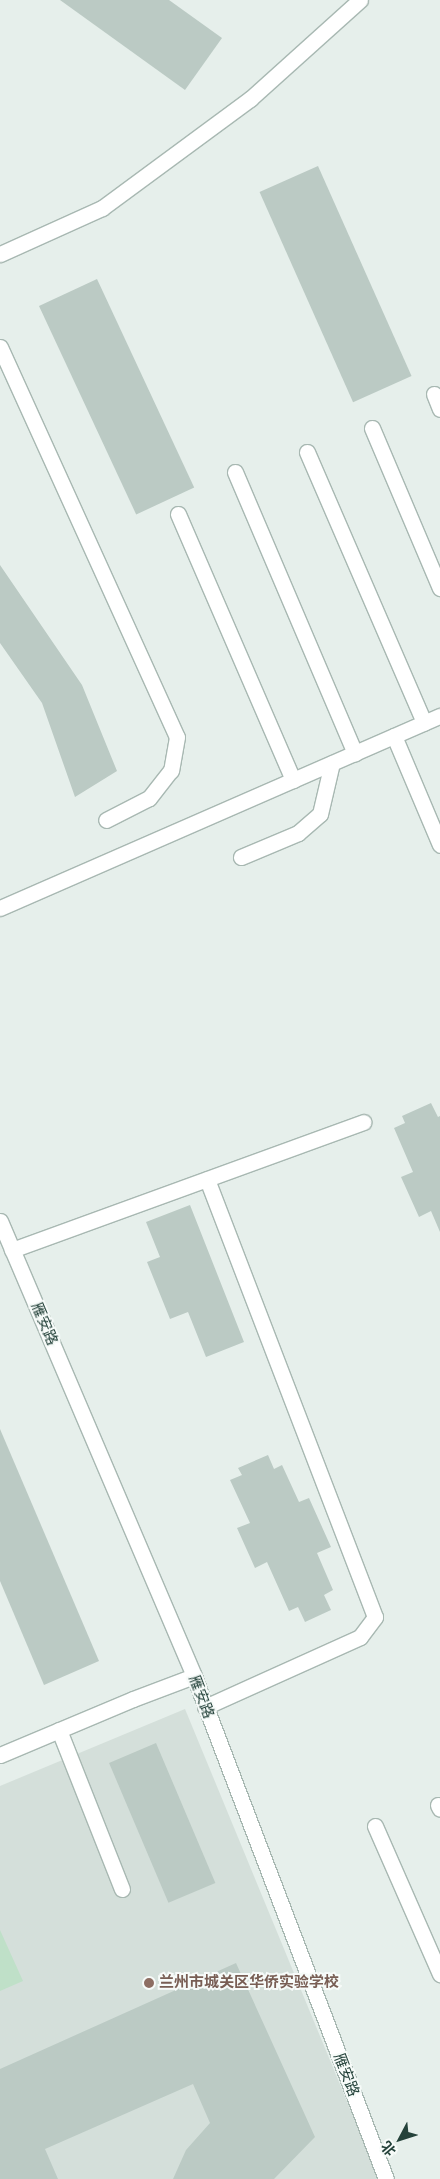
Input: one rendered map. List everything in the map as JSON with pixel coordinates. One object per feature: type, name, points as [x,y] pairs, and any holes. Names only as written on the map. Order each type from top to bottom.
[{"type":"street","points":[[0,254],[102,208],[250,99],[360,0]]},
{"type":"street","points":[[0,347],[177,737],[171,770],[149,798],[106,820]]},
{"type":"street","points":[[434,394],[440,409]]},
{"type":"street","points":[[372,428],[440,588]]},
{"type":"street","points":[[307,452],[424,723]]},
{"type":"street","points":[[235,472],[355,752]]},
{"type":"street","points":[[178,514],[293,780]]},
{"type":"street","points":[[0,908],[440,716]]},
{"type":"street","points":[[394,736],[440,845]]},
{"type":"street","points":[[241,857],[298,833],[320,814],[332,763]]},
{"type":"street","points":[[12,1250],[363,1122]]},
{"type":"street","points":[[205,1707],[360,1637],[375,1617],[207,1179]]},
{"type":"street","name":"雁安路","points":[[0,1221],[194,1676],[386,2179]]},
{"type":"street","points":[[0,1755],[194,1676]]},
{"type":"street","points":[[59,1730],[122,1889]]},
{"type":"street","points":[[375,1826],[440,1974]]},
{"type":"shaded area","name":"兰州市城关区华侨实验学校","points":[[185,1709],[379,2179],[0,2179],[0,1786]]},
{"type":"green space","points":[[0,1930],[23,1981],[0,1991]]},
{"type":"building","points":[[60,0],[169,0],[222,38],[185,90]]},
{"type":"building","points":[[318,166],[412,376],[353,402],[260,192]]},
{"type":"building","points":[[97,279],[194,487],[136,514],[39,306]]},
{"type":"building","points":[[0,565],[82,685],[117,771],[75,797],[42,703],[0,643]]},
{"type":"building","points":[[431,1103],[438,1117],[440,1116],[440,1232],[431,1211],[419,1217],[401,1177],[413,1172],[394,1128],[405,1123],[402,1116]]},
{"type":"building","points":[[190,1205],[244,1342],[206,1357],[188,1312],[170,1319],[147,1262],[160,1257],[146,1222]]},
{"type":"building","points":[[0,1429],[99,1661],[44,1685],[0,1581]]},
{"type":"building","points":[[268,1455],[274,1469],[282,1465],[299,1502],[309,1498],[331,1547],[317,1553],[333,1590],[324,1595],[331,1610],[305,1622],[298,1607],[289,1611],[267,1562],[255,1568],[237,1528],[250,1523],[230,1480],[242,1475],[238,1468]]},
{"type":"building","points":[[156,1743],[215,1883],[168,1903],[109,1763]]},
{"type":"building","points":[[236,1963],[315,2137],[274,2179],[173,2179],[186,2150],[210,2123],[193,2084],[45,2149],[58,2179],[0,2179],[0,2069]]},
{"type":"place","name":"兰州市城关区华侨实验学校","points":[[149,1983]]}]
